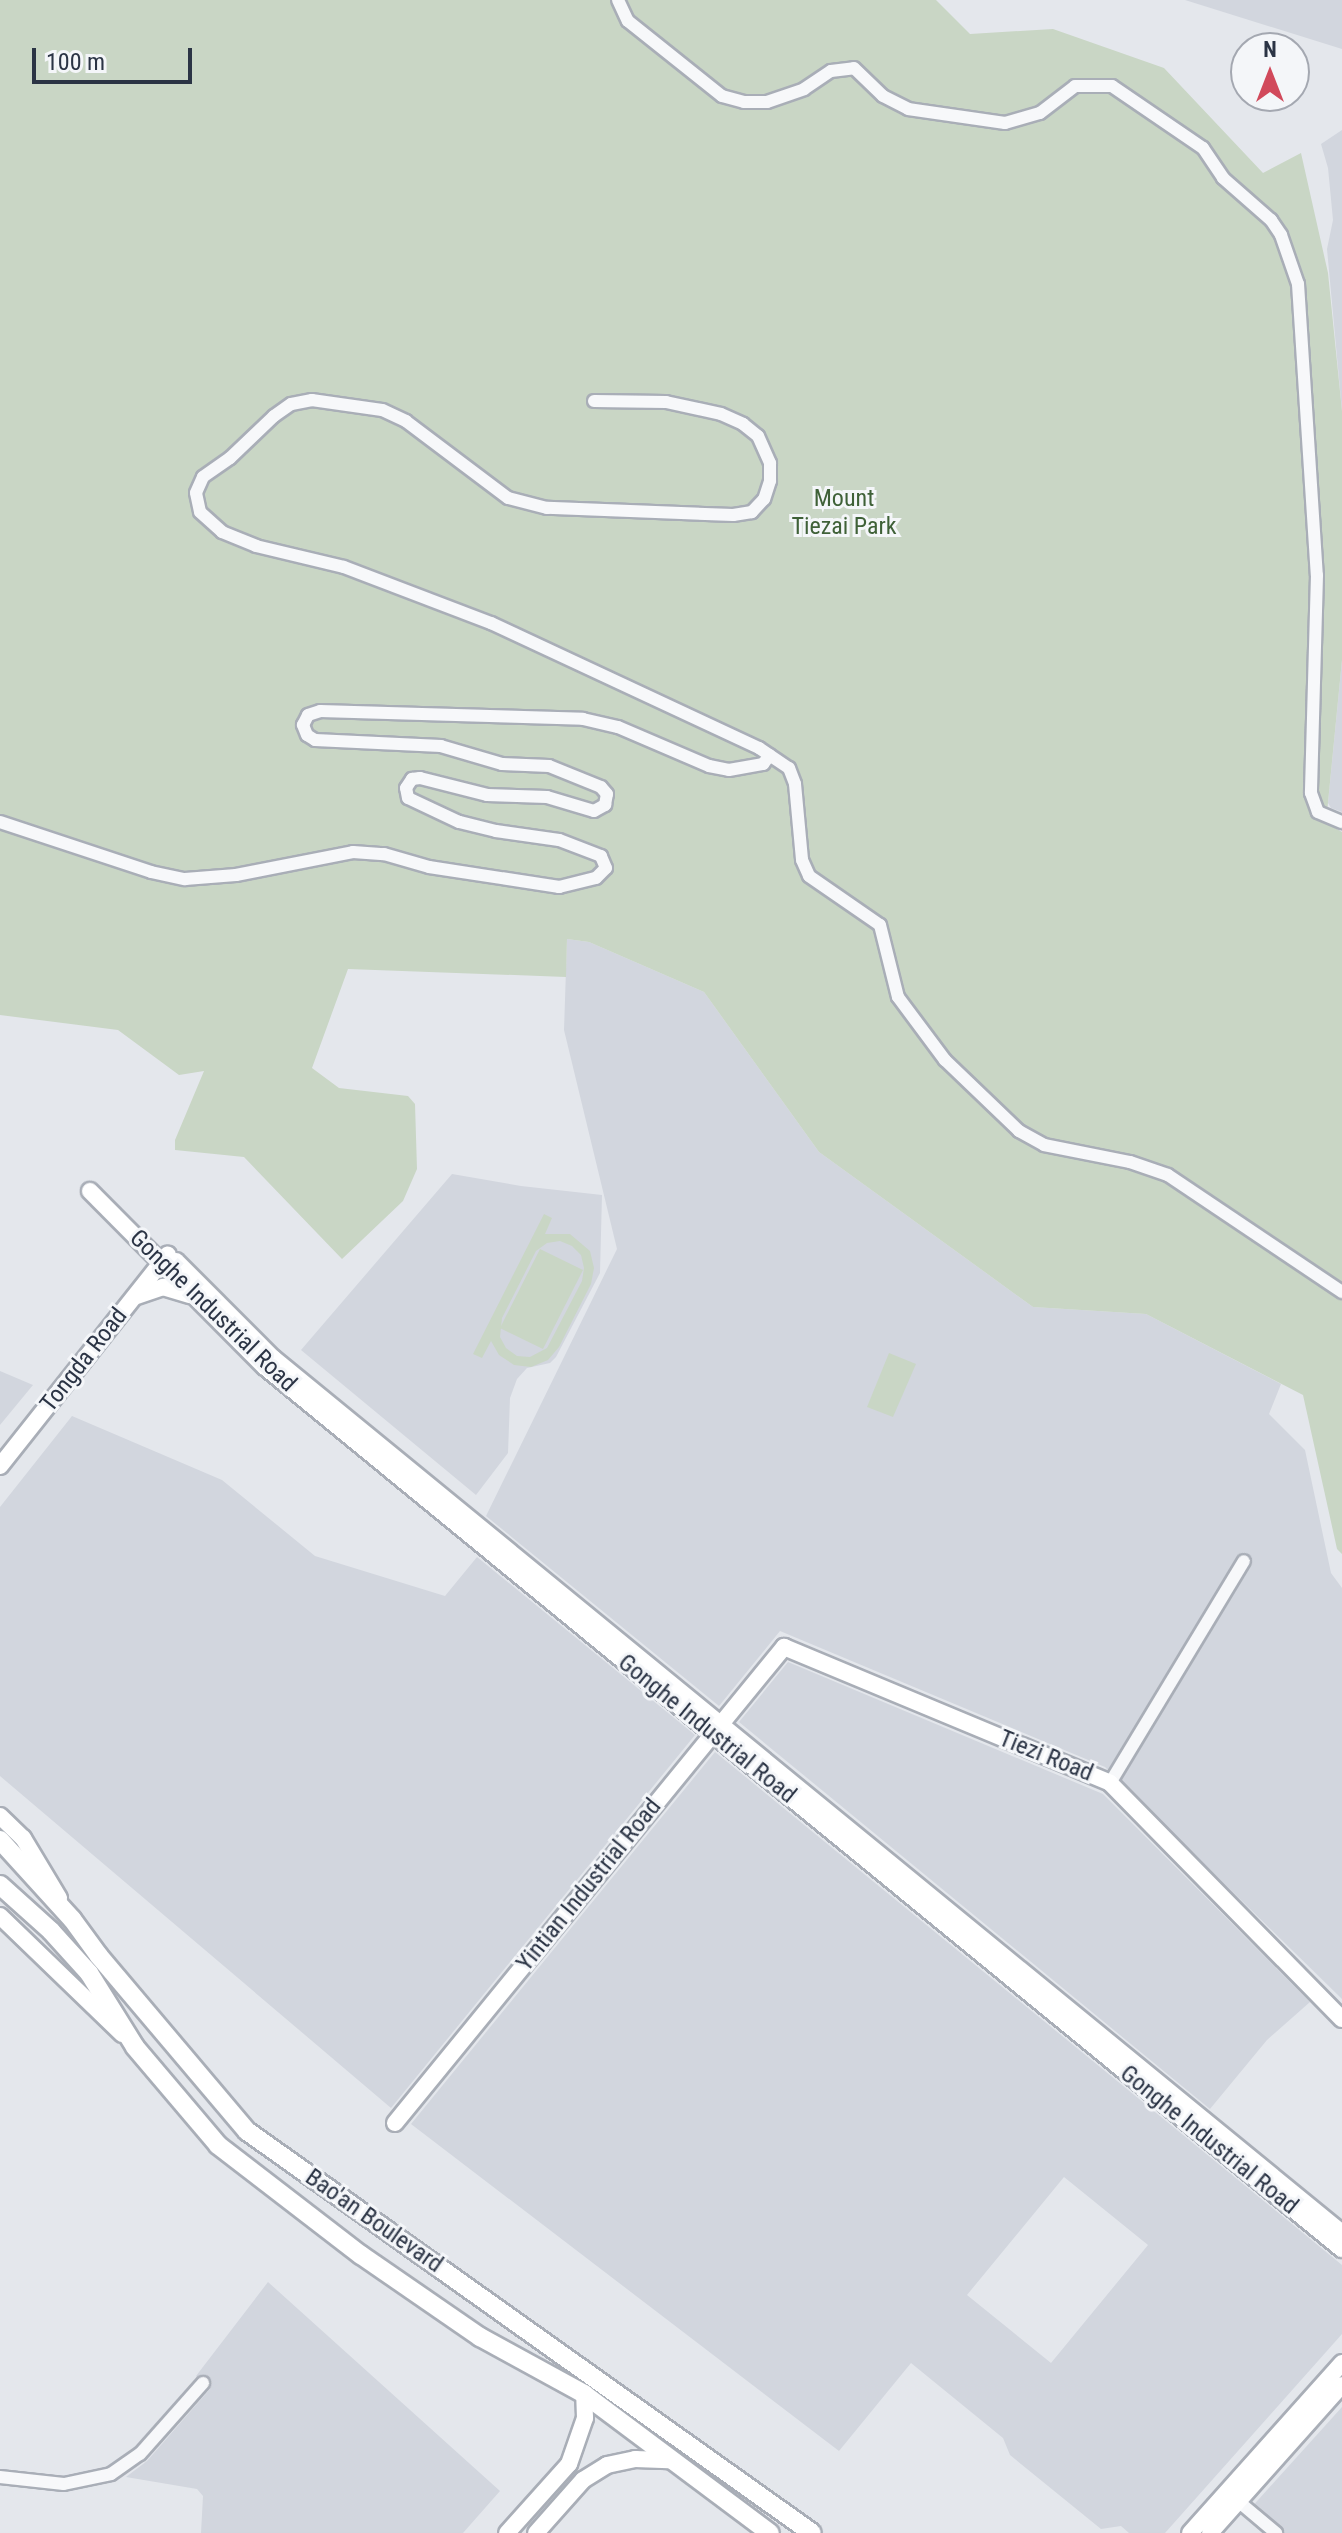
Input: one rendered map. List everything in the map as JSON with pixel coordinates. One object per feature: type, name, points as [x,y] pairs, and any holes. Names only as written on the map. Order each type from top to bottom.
[{"type":"main road","name":"Bao'an Boulevard","points":[[0,1840],[72,1919],[99,1956],[247,2131],[812,2533]]},
{"type":"main road","name":"Bao'an Boulevard","points":[[0,1885],[51,1931],[89,1973],[135,2047],[218,2145],[310,2216],[480,2337],[584,2394],[770,2533]]},
{"type":"street","points":[[618,0],[628,21],[722,96],[744,102],[767,102],[804,89],[831,71],[854,68],[883,96],[908,109],[1005,123],[1040,113],[1075,86],[1112,86],[1203,148],[1223,178],[1271,220],[1281,235],[1298,284],[1317,575],[1311,793],[1318,812],[1342,822]]},
{"type":"street","points":[[594,401],[666,402],[721,414],[743,424],[758,436],[766,450],[770,481],[764,499],[752,512],[733,515],[642,515],[547,508],[508,498],[406,421],[382,410],[312,400],[291,404],[274,416],[230,458],[203,477],[196,493],[200,512],[222,532],[256,546],[344,567],[491,623],[766,760],[789,768],[795,784],[802,860],[809,876],[880,925],[898,997],[945,1060],[1019,1131],[1044,1145],[1130,1162],[1168,1175],[1342,1292]]},
{"type":"street","points":[[0,822],[151,872],[185,879],[236,875],[326,858],[384,854],[458,872],[559,887],[575,886],[596,878],[606,868],[601,856],[559,840],[459,822],[408,798],[406,788],[412,779],[420,778],[487,795],[547,797],[594,811],[605,805],[607,794],[601,787],[549,766],[502,764],[441,746],[315,740],[307,735],[303,725],[308,715],[320,711],[583,719],[650,739],[709,766],[729,770],[766,760]]},
{"type":"street","name":"Gonghe Industrial Road","points":[[92,1185],[273,1358],[1342,2249]]},
{"type":"street","name":"Gonghe Industrial Road","points":[[165,1258],[204,1306],[265,1367],[1342,2233]]},
{"type":"street","name":"Tongda Road","points":[[0,1466],[165,1258]]},
{"type":"street","points":[[125,1308],[142,1293],[163,1287],[185,1292],[204,1306]]},
{"type":"street","points":[[1110,1783],[1244,1561]]},
{"type":"street","name":"Yintian Industrial Road","points":[[395,2123],[784,1647]]},
{"type":"street","name":"Tiezi Road","points":[[784,1647],[1110,1783],[1342,2019]]},
{"type":"street","points":[[0,1816],[23,1838],[72,1919]]},
{"type":"street","points":[[0,1916],[135,2047]]},
{"type":"street","points":[[1190,2533],[1342,2363]]},
{"type":"street","points":[[0,2477],[64,2484],[111,2474],[140,2454],[203,2383]]},
{"type":"street","points":[[1210,2533],[1342,2385]]},
{"type":"street","points":[[569,2464],[585,2418],[584,2394]]},
{"type":"street","points":[[583,2480],[607,2465],[635,2459],[669,2460]]},
{"type":"street","points":[[507,2533],[569,2464],[575,2461],[585,2464],[587,2474],[583,2480],[537,2533]]},
{"type":"street","points":[[1238,2501],[1276,2533]]},
{"type":"shaded area","points":[[1185,0],[1342,0],[1342,49],[1310,39],[1310,32],[1288,32]]},
{"type":"shaded area","points":[[1342,130],[1342,411],[1327,249],[1333,220],[1328,168],[1321,144]]},
{"type":"shaded area","points":[[1342,660],[1342,812],[1331,808],[1328,803]]},
{"type":"shaded area","points":[[567,939],[589,942],[704,992],[819,1152],[1033,1307],[1146,1314],[1281,1384],[1269,1414],[1305,1450],[1331,1573],[1342,1588],[1342,1999],[1105,1767],[780,1631],[719,1706],[486,1516],[617,1249],[564,1030]]},
{"type":"shaded area","points":[[452,1174],[602,1195],[600,1273],[556,1357],[550,1363],[527,1368],[517,1379],[510,1398],[508,1453],[476,1495],[301,1350]]},
{"type":"shaded area","points":[[0,1371],[33,1385],[0,1425]]},
{"type":"shaded area","points":[[72,1416],[222,1480],[315,1556],[445,1596],[477,1557],[695,1735],[391,2108],[0,1776],[0,1507]]},
{"type":"shaded area","points":[[788,1662],[1103,1794],[1310,2002],[1267,2040],[1210,2109],[739,1722]]},
{"type":"shaded area","points":[[715,1752],[1342,2265],[1342,2334],[1165,2533],[1129,2533],[1121,2526],[1101,2529],[1010,2455],[1003,2438],[911,2363],[839,2451],[411,2124]],"holes":[[[1064,2177],[1148,2245],[1051,2363],[967,2295]]]},
{"type":"shaded area","points":[[268,2282],[500,2491],[463,2533],[201,2533],[203,2496],[197,2489],[126,2477],[147,2461],[210,2389],[196,2376]]},
{"type":"shaded area","points":[[1342,2407],[1342,2533],[1276,2533],[1249,2510]]},
{"type":"green space","name":"Mount Tiezai Park","points":[[0,0],[936,0],[970,34],[1053,29],[1164,68],[1263,173],[1301,153],[1328,273],[1342,411],[1342,660],[1326,823],[1342,832],[1342,1554],[1337,1549],[1303,1395],[1146,1314],[1033,1307],[819,1152],[704,992],[589,942],[567,939],[566,977],[348,969],[312,1068],[339,1088],[408,1096],[415,1104],[417,1169],[403,1201],[342,1259],[244,1157],[175,1150],[175,1140],[204,1071],[179,1075],[118,1030],[0,1015]]},
{"type":"green space","points":[[544,1214],[552,1218],[545,1234],[570,1234],[590,1251],[594,1268],[591,1284],[559,1347],[548,1360],[531,1367],[514,1365],[499,1355],[491,1341],[482,1358],[473,1354]],"holes":[[[560,1241],[572,1246],[581,1255],[584,1268],[582,1281],[547,1348],[530,1357],[517,1356],[506,1348],[500,1337],[502,1318],[536,1251],[547,1243]]]},
{"type":"green space","points":[[540,1249],[583,1270],[543,1349],[500,1328]]},
{"type":"green space","points":[[889,1353],[916,1364],[893,1417],[867,1407]]}]
